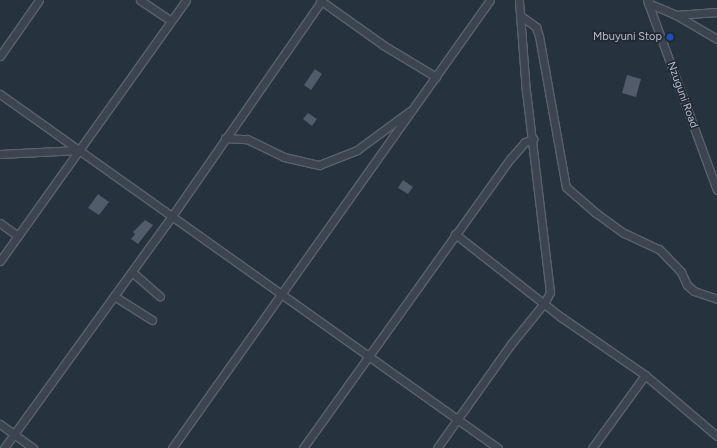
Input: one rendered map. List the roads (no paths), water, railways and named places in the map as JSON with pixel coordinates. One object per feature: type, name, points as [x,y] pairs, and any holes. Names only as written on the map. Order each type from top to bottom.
[{"type":"street","points":[[0,56],[39,0]]},
{"type":"street","points":[[140,0],[171,21]]},
{"type":"street","points":[[0,261],[186,0]]},
{"type":"street","points":[[4,447],[172,216],[321,0],[383,45],[436,77]]},
{"type":"street","points":[[172,448],[490,0]]},
{"type":"street","points":[[437,448],[511,344],[545,302],[550,287],[533,139],[526,92],[519,0]]},
{"type":"street","points":[[648,1],[676,14],[717,40]]},
{"type":"street","name":"Nzuguni Road","points":[[648,1],[717,190]]},
{"type":"street","points":[[676,14],[717,12]]},
{"type":"street","points":[[521,16],[536,27],[540,36],[566,187],[596,213],[624,233],[659,249],[681,272],[688,285],[694,291],[717,299]]},
{"type":"street","points":[[0,94],[498,448]]},
{"type":"street","points":[[225,138],[247,139],[284,157],[319,164],[357,150],[413,109]]},
{"type":"street","points":[[303,448],[510,158],[525,142],[533,139]]},
{"type":"street","points":[[0,154],[79,150]]},
{"type":"street","points":[[0,223],[18,236]]},
{"type":"street","points":[[455,234],[545,302],[561,317],[644,375],[717,436]]},
{"type":"street","points":[[132,272],[160,296]]},
{"type":"street","points":[[114,296],[152,320]]},
{"type":"street","points":[[592,448],[644,375]]},
{"type":"street","points":[[0,424],[33,448]]},
{"type":"place","name":"Mbuyuni Stop","points":[[670,37]]}]
